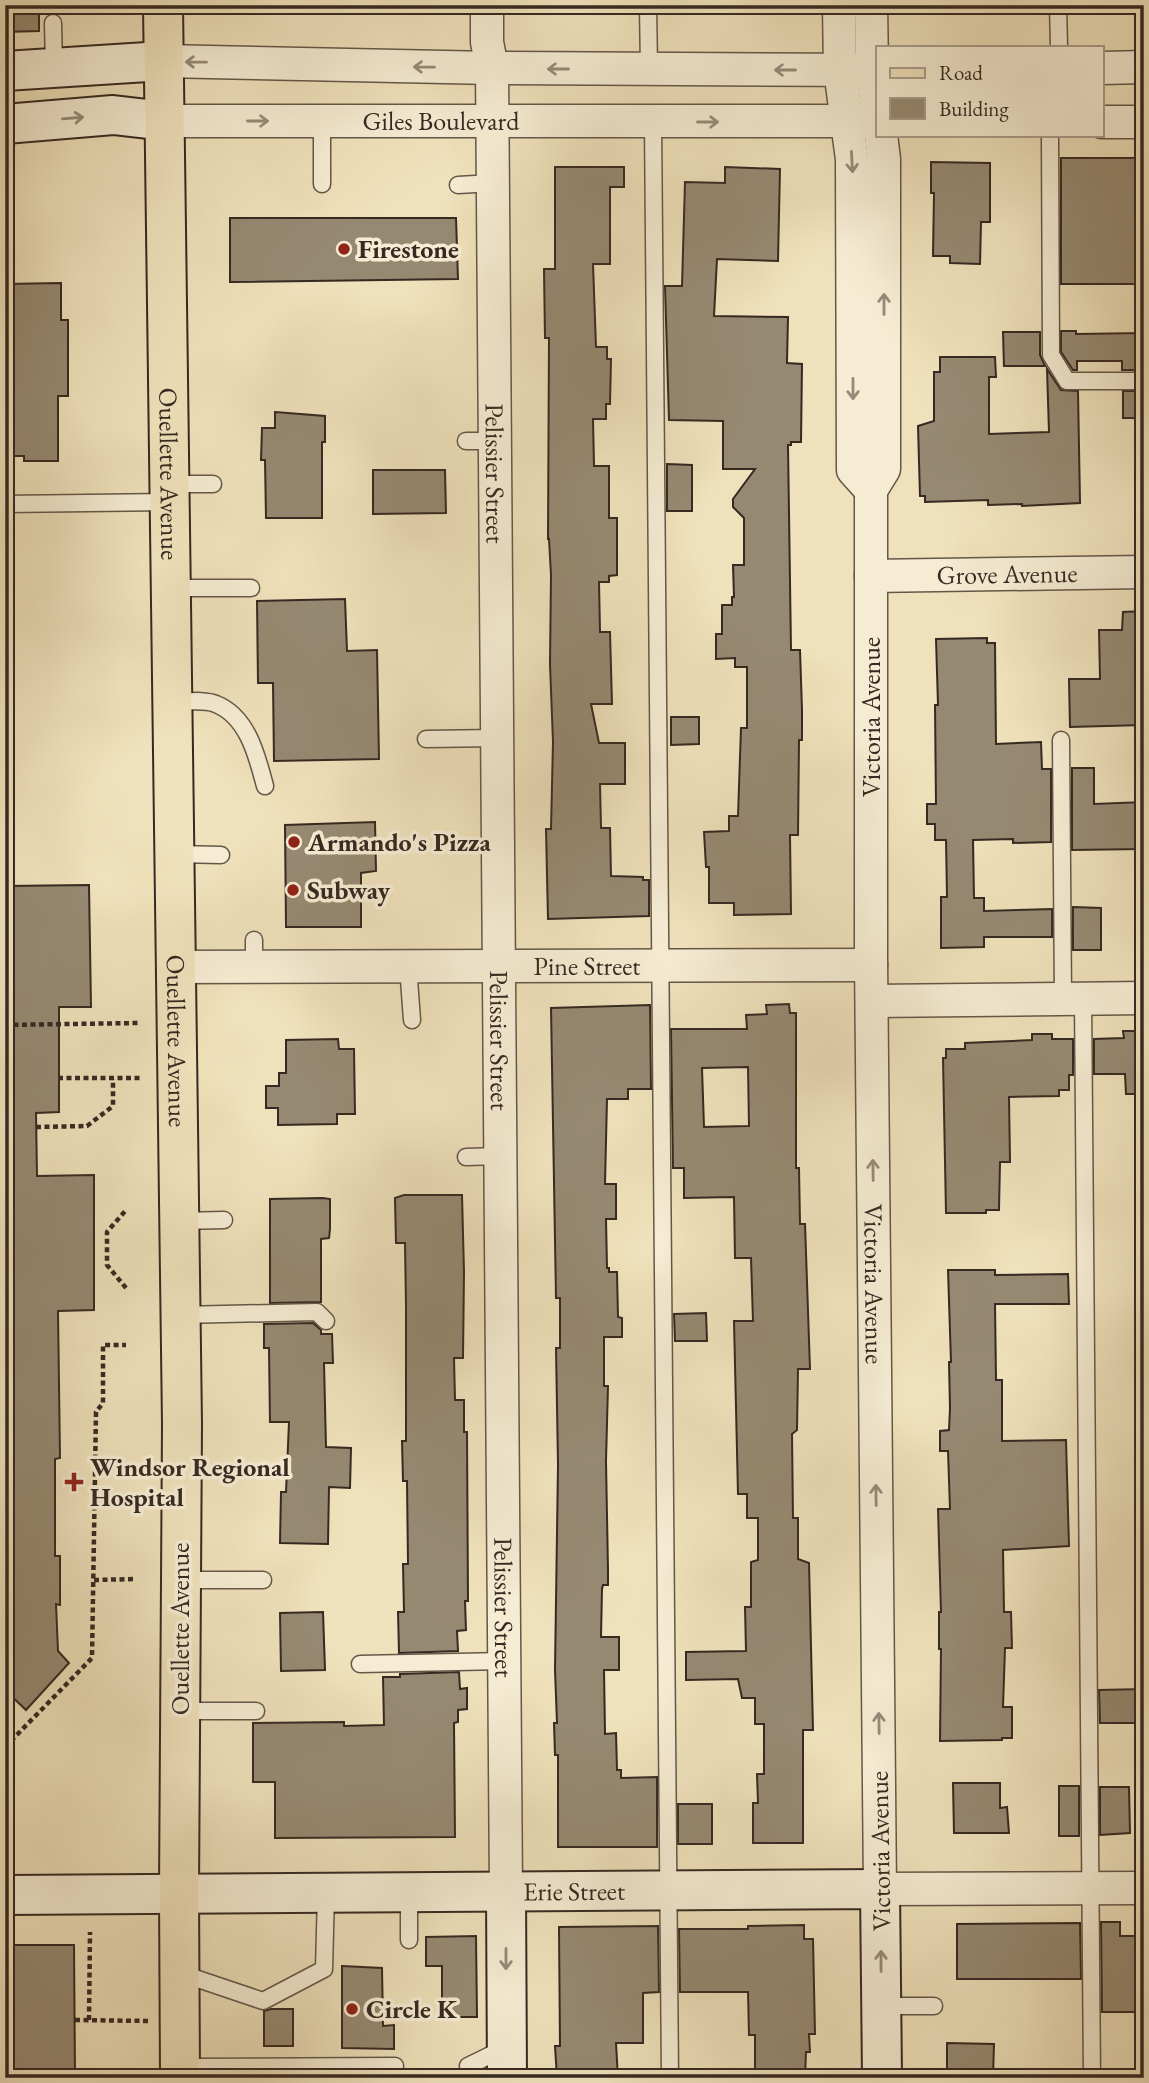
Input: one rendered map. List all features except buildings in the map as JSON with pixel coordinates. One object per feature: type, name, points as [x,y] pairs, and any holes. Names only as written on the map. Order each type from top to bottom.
[{"type":"main road","name":"Ouellette Avenue","points":[[163,5],[180,1315],[180,2072]]},
{"type":"street","name":"Pelissier Street","points":[[487,5],[487,42],[492,68],[493,183],[480,441],[497,738],[507,2062]]},
{"type":"street","name":"Victoria Avenue","points":[[839,5],[840,70],[863,121],[852,159],[853,470],[870,490]]},
{"type":"street","points":[[871,5],[875,70]]},
{"type":"street","name":"Giles Boulevard","points":[[5,71],[163,61],[492,68],[875,70]]},
{"type":"street","points":[[1104,68],[1144,68]]},
{"type":"street","name":"Giles Boulevard","points":[[5,124],[114,115],[165,121],[863,121]]},
{"type":"street","points":[[1104,122],[1144,122]]},
{"type":"street","name":"Victoria Avenue","points":[[881,136],[884,159],[884,469],[870,490],[871,965],[881,2078]]},
{"type":"street","name":"Grove Avenue","points":[[871,576],[1144,572]]},
{"type":"street","name":"Pine Street","points":[[176,967],[254,953],[408,966],[871,965]]},
{"type":"street","points":[[872,1001],[1144,998]]},
{"type":"street","name":"Erie Street","points":[[5,1895],[1144,1888]]},
{"type":"lane","points":[[648,5],[649,69]]},
{"type":"lane","points":[[1058,5],[1059,46]]},
{"type":"lane","points":[[53,23],[54,67]]},
{"type":"lane","points":[[322,121],[322,184]]},
{"type":"lane","points":[[653,121],[670,2078]]},
{"type":"lane","points":[[1050,136],[1051,355],[1067,381],[1144,381]]},
{"type":"lane","points":[[458,185],[493,183]]},
{"type":"lane","points":[[5,504],[170,493],[213,484]]},
{"type":"lane","points":[[171,588],[251,587]]},
{"type":"lane","points":[[172,702],[214,702],[231,713],[253,744],[265,786]]},
{"type":"lane","points":[[426,739],[497,738]]},
{"type":"lane","points":[[1061,740],[1073,999],[1092,2078]]},
{"type":"lane","points":[[174,854],[221,855]]},
{"type":"lane","points":[[408,966],[412,1020]]},
{"type":"lane","points":[[466,1157],[500,1156]]},
{"type":"lane","points":[[179,1221],[224,1220]]},
{"type":"lane","points":[[180,1315],[317,1312],[326,1321]]},
{"type":"lane","points":[[181,1580],[263,1580]]},
{"type":"lane","points":[[360,1664],[504,1661]]},
{"type":"lane","points":[[180,1711],[256,1711]]},
{"type":"lane","points":[[409,1891],[409,1940]]},
{"type":"lane","points":[[180,1973],[263,2001],[324,1969],[326,1893]]},
{"type":"lane","points":[[881,2006],[934,2006]]},
{"type":"lane","points":[[468,2066],[507,2062]]},
{"type":"lane","points":[[180,2072],[395,2066]]},
{"type":"path","points":[[5,1024],[140,1023]]},
{"type":"path","points":[[58,1078],[141,1078]]},
{"type":"path","points":[[36,1127],[87,1126],[113,1106],[113,1079]]},
{"type":"path","points":[[126,1210],[107,1232],[107,1265],[126,1288]]},
{"type":"path","points":[[5,1747],[92,1658],[96,1412],[103,1403],[103,1345],[126,1345]]},
{"type":"path","points":[[94,1580],[135,1579]]},
{"type":"path","points":[[89,2020],[90,1932]]},
{"type":"path","points":[[75,2020],[151,2021]]},
{"type":"place","name":"Firestone","points":[[344,249]]},
{"type":"place","name":"Armando's Pizza","points":[[294,842]]},
{"type":"place","name":"Subway","points":[[293,890]]},
{"type":"place","name":"Windsor Regional Hospital","points":[[74,1482]]},
{"type":"place","name":"Circle K","points":[[352,2009]]}]
